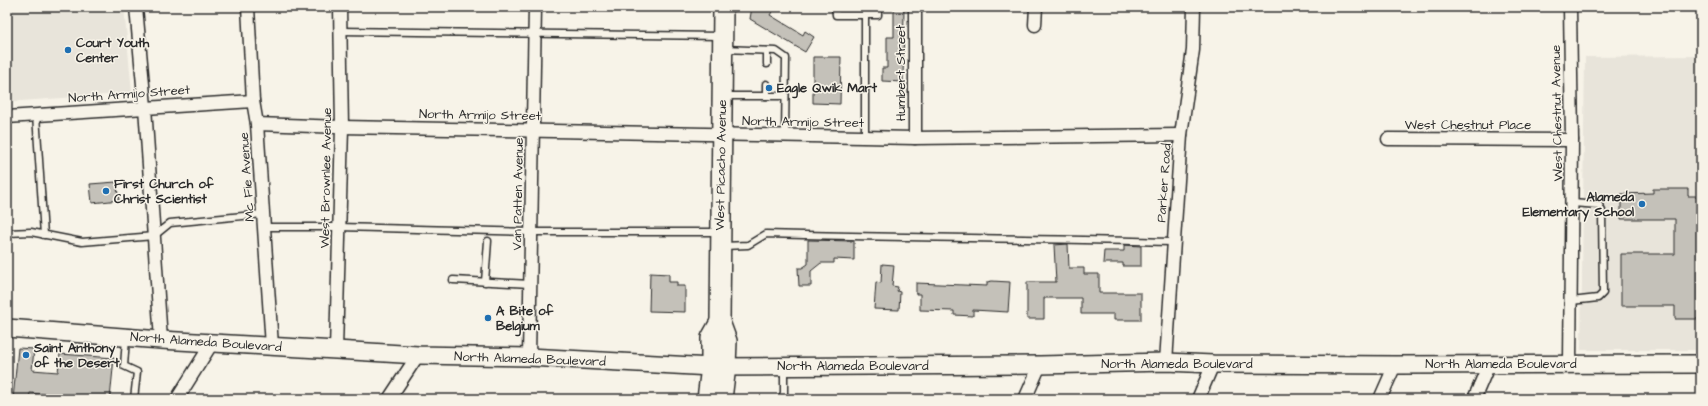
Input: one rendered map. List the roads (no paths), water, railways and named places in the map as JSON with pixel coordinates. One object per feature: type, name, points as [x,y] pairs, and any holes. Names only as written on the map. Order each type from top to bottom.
[{"type":"main road","name":"West Picacho Avenue","points":[[722,399],[719,367],[711,338],[720,322],[723,7]]},
{"type":"main road","name":"West Picacho Avenue","points":[[707,399],[719,367]]},
{"type":"street","points":[[136,7],[145,107],[161,340]]},
{"type":"street","name":"Mc Fie Avenue","points":[[248,7],[253,101],[257,124],[272,346]]},
{"type":"street","name":"West Brownlee Avenue","points":[[336,350],[342,127],[340,7]]},
{"type":"street","name":"Van Patten Avenue","points":[[528,357],[534,130],[535,7]]},
{"type":"street","name":"Humbert Street","points":[[915,7],[915,138]]},
{"type":"street","points":[[1035,25],[1036,7]]},
{"type":"street","name":"Parker Road","points":[[1166,362],[1181,135],[1193,50],[1194,7]]},
{"type":"street","name":"West Chestnut Avenue","points":[[1570,7],[1572,140],[1570,363]]},
{"type":"street","name":"North Armijo Street","points":[[7,117],[253,101]]},
{"type":"street","name":"North Armijo Street","points":[[257,124],[865,138],[1181,135]]},
{"type":"street","name":"West Chestnut Place","points":[[1388,139],[1572,140]]},
{"type":"street","name":"North Alameda Boulevard","points":[[7,328],[161,340],[418,355],[528,357],[719,367],[1040,365],[1166,362],[1213,364],[1395,365],[1570,363],[1701,364]]},
{"type":"street","points":[[177,399],[212,343]]},
{"type":"street","points":[[389,399],[418,355]]},
{"type":"street","points":[[1198,399],[1213,364]]},
{"type":"street","points":[[1474,399],[1489,364]]},
{"type":"street","points":[[1025,399],[1040,365]]},
{"type":"street","points":[[1380,399],[1395,365]]},
{"type":"lane","points":[[835,7],[836,15],[865,16],[878,16],[878,7]]},
{"type":"lane","points":[[865,16],[865,138]]},
{"type":"lane","points":[[340,31],[534,33],[723,42],[767,51],[776,51],[786,58],[785,136]]},
{"type":"lane","points":[[767,51],[767,64]]},
{"type":"lane","points":[[766,84],[766,96]]},
{"type":"lane","points":[[722,96],[785,96]]},
{"type":"lane","points":[[36,115],[44,235]]},
{"type":"lane","points":[[1571,301],[1598,298],[1602,292],[1602,211],[1599,205],[1572,202]]},
{"type":"lane","points":[[7,233],[31,232],[82,242],[154,236],[170,223],[263,214]]},
{"type":"lane","points":[[264,227],[339,227],[531,232],[720,239],[748,245],[766,234],[893,238],[1039,238],[1174,242]]},
{"type":"lane","points":[[485,282],[488,241]]},
{"type":"lane","points":[[453,280],[530,284]]},
{"type":"lane","points":[[126,337],[124,366],[137,372],[134,399]]},
{"type":"lane","points":[[781,399],[784,393],[784,366]]},
{"type":"place","name":"Court Youth Center","points":[[68,50]]},
{"type":"place","name":"Eagle Qwik Mart","points":[[769,88]]},
{"type":"place","name":"First Church of Christ Scientist","points":[[106,191]]},
{"type":"place","name":"Alameda Elementary School","points":[[1642,204]]},
{"type":"place","name":"A Bite of Belgium","points":[[488,318]]},
{"type":"place","name":"Saint Anthony of the Desert","points":[[26,355]]}]
